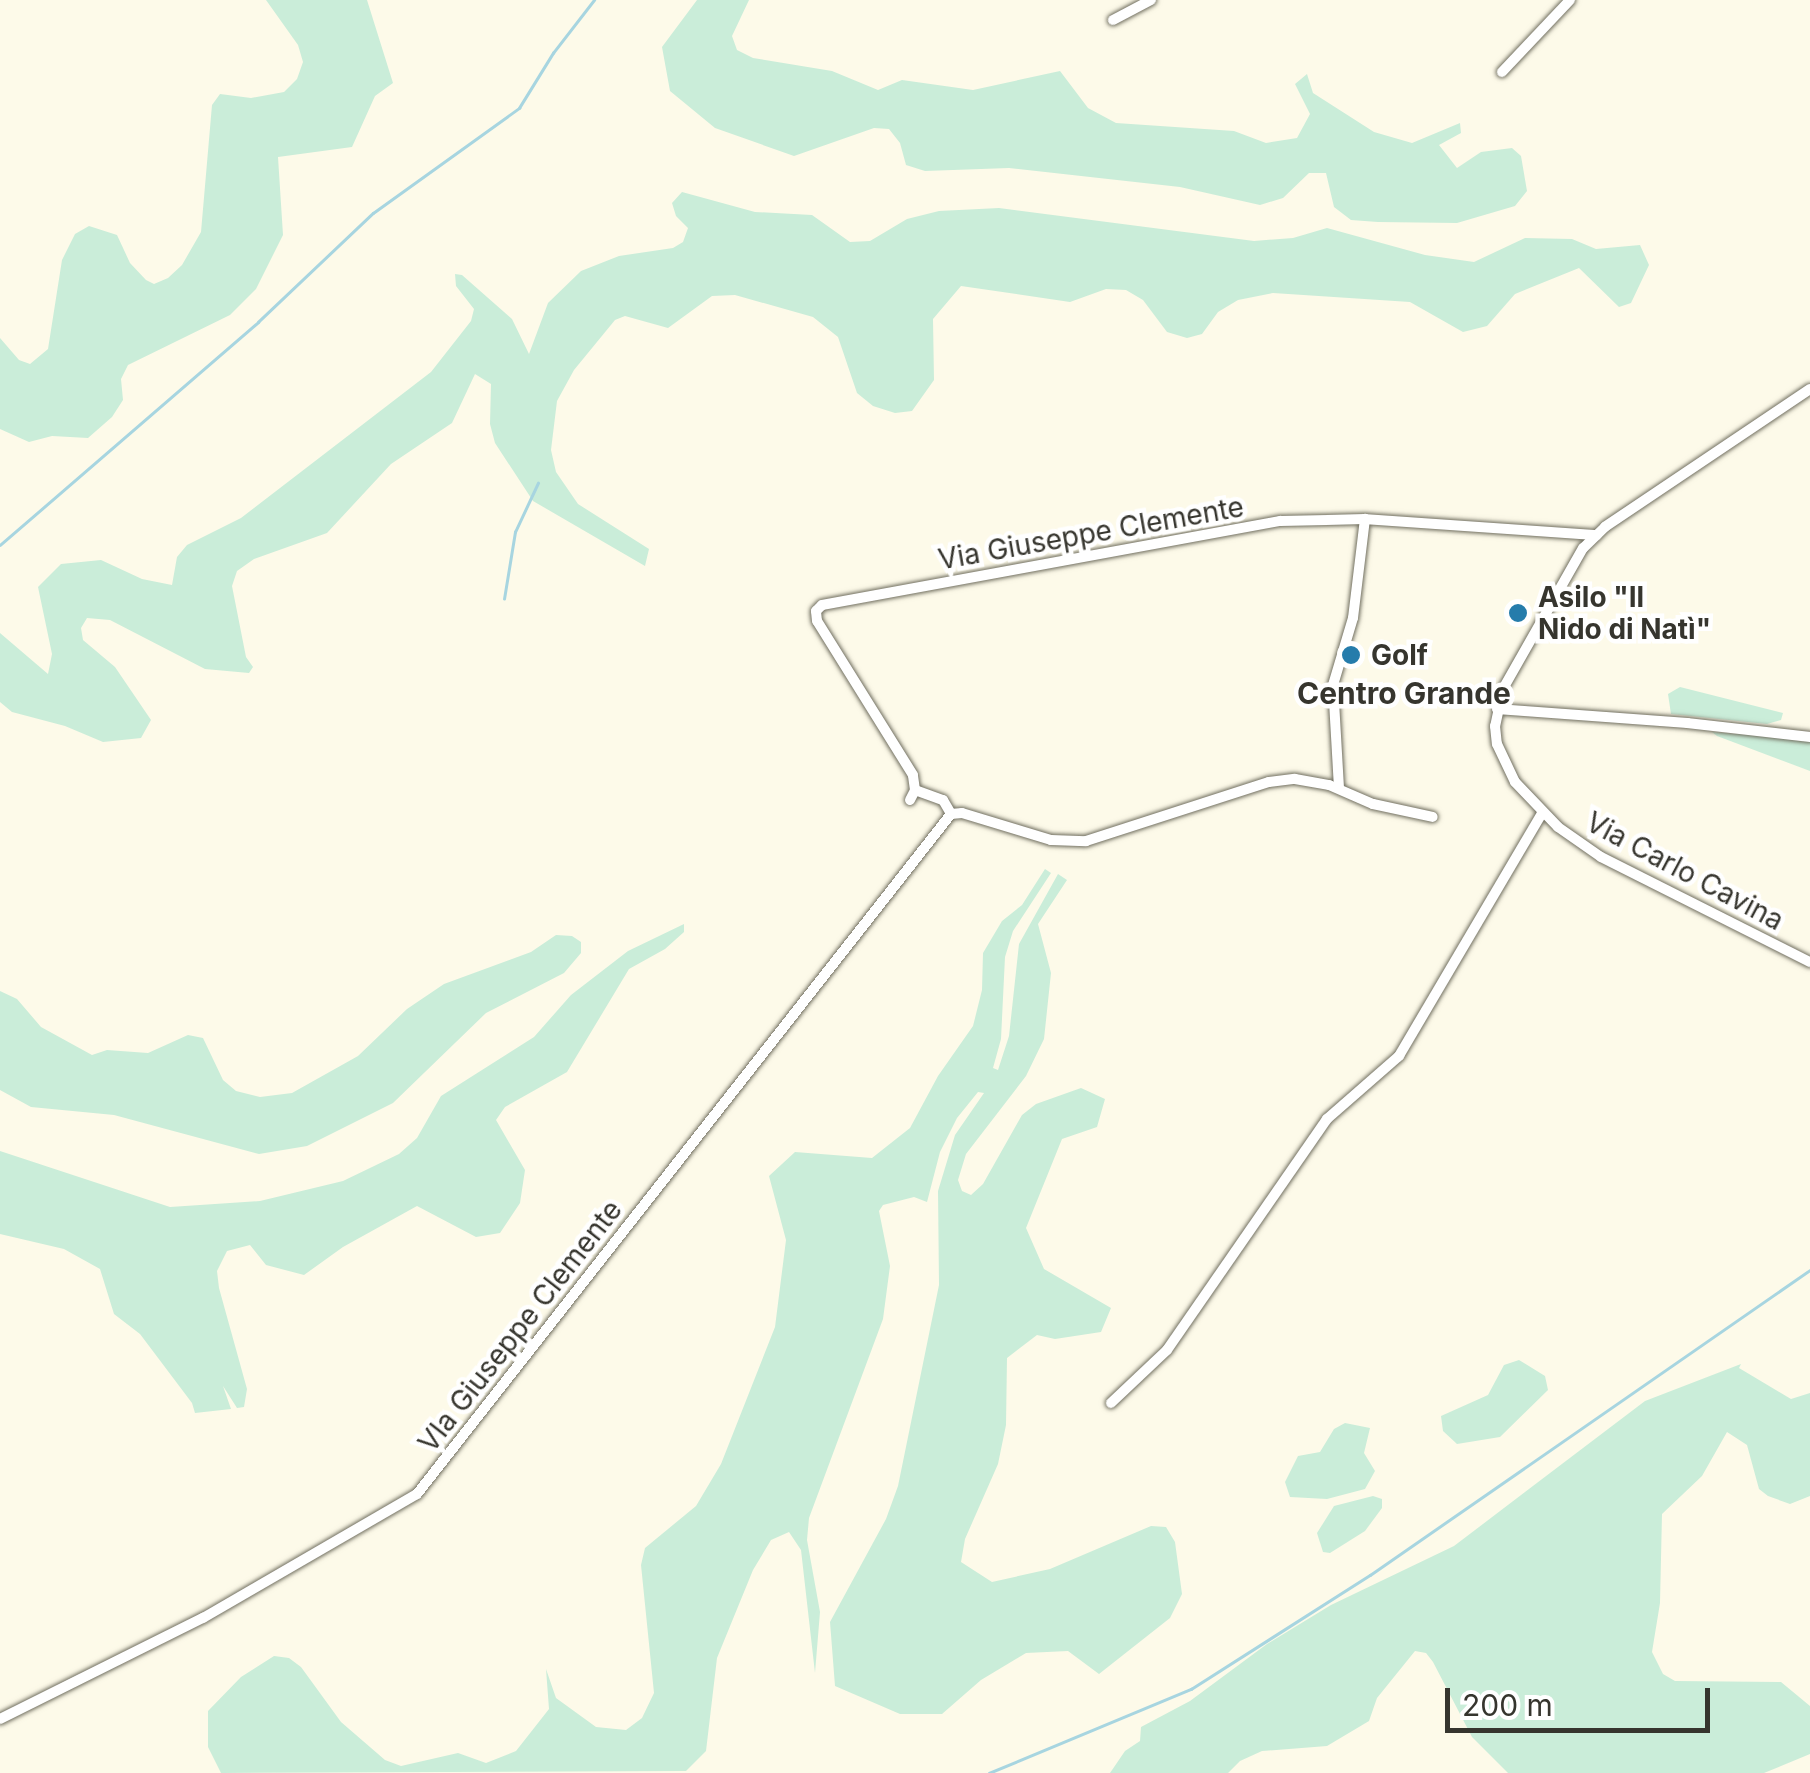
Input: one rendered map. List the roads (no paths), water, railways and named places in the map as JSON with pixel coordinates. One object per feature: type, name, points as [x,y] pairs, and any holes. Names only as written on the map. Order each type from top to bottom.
[{"type":"street","points":[[1113,20],[1151,0]]},
{"type":"street","points":[[1502,72],[1570,0]]},
{"type":"street","points":[[1810,389],[1596,535],[1583,548],[1502,689],[1497,709],[1686,722],[1810,738]]},
{"type":"street","points":[[1339,788],[1334,685],[1353,618],[1364,519]]},
{"type":"street","name":"Via Giuseppe Clemente","points":[[951,814],[943,800],[913,795],[913,775],[817,622],[820,606],[1280,521],[1364,519],[1596,535]]},
{"type":"street","name":"Via Carlo Cavina","points":[[1497,709],[1497,744],[1504,764],[1542,813],[1601,857],[1810,962]]},
{"type":"street","points":[[951,814],[962,812],[1067,842],[1086,841],[1277,780],[1304,780],[1339,788],[1372,804],[1434,817]]},
{"type":"street","points":[[1110,1403],[1167,1350],[1326,1119],[1399,1056],[1542,813]]},
{"type":"street","name":"VIa Giuseppe Clemente","points":[[0,1719],[203,1618],[417,1494],[951,814]]},
{"type":"waterway","points":[[0,545],[258,322],[373,213],[519,108],[553,53],[594,0]]},
{"type":"waterway","points":[[504,599],[515,532],[538,483]]},
{"type":"waterway","points":[[989,1773],[1191,1689],[1370,1575],[1810,1270]]},
{"type":"place","name":"Asilo \"Il Nido di Natì\"","points":[[1518,613]]},
{"type":"place","name":"Golf","points":[[1351,655]]},
{"type":"district","name":"Centro Grande","points":[[1404,693]]}]
